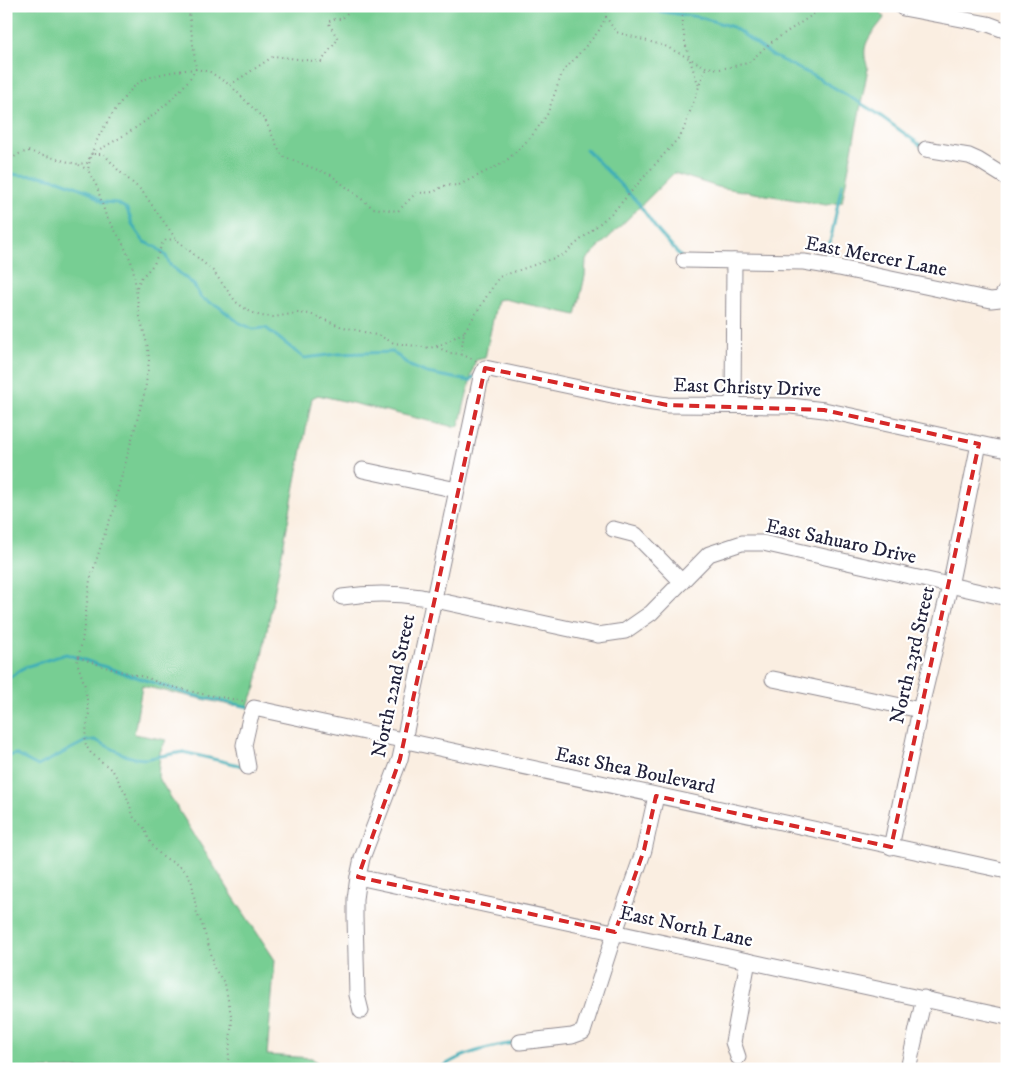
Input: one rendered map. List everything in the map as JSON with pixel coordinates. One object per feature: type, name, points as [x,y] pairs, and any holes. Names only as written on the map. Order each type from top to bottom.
[{"type":"street","points":[[903,8],[988,24],[1007,31]]},
{"type":"street","points":[[926,149],[969,156],[1007,178]]},
{"type":"street","name":"East Mercer Lane","points":[[684,260],[804,262],[991,300],[1004,294]]},
{"type":"street","points":[[733,405],[734,261]]},
{"type":"street","name":"East Christy Drive","points":[[485,368],[667,405],[791,406],[824,410],[1007,450]]},
{"type":"street","name":"North 22nd Street","points":[[361,1011],[357,995],[355,917],[358,877],[365,851],[400,760],[433,599],[481,378],[485,368]]},
{"type":"street","name":"North 23rd Street","points":[[891,847],[920,710],[950,586],[979,444]]},
{"type":"street","points":[[363,470],[457,490]]},
{"type":"street","points":[[613,529],[636,535],[682,582]]},
{"type":"street","name":"East Sahuaro Drive","points":[[342,597],[367,593],[398,593],[598,635],[625,631],[651,613],[709,554],[742,543],[763,543],[1007,598]]},
{"type":"street","points":[[773,679],[920,710]]},
{"type":"street","points":[[248,767],[244,745],[253,711]]},
{"type":"street","name":"East Shea Boulevard","points":[[253,711],[404,741],[1007,871]]},
{"type":"street","points":[[520,1042],[572,1036],[583,1032],[644,850],[656,796]]},
{"type":"street","name":"East North Lane","points":[[358,877],[1007,1016]]},
{"type":"street","points":[[738,1057],[733,1042],[748,961]]},
{"type":"street","points":[[908,1069],[924,998]]},
{"type":"path","points":[[180,6],[189,12]]},
{"type":"path","points":[[76,164],[86,162],[92,154],[136,128],[162,107],[189,80],[196,69],[189,12],[191,6]]},
{"type":"path","points":[[230,85],[274,56],[321,62],[338,39],[328,22],[342,19],[353,6]]},
{"type":"path","points":[[88,170],[99,136],[122,102],[140,82],[177,70],[196,69],[210,72],[230,85],[265,120],[282,156],[331,175],[373,208],[398,211],[416,193],[434,192],[443,186],[459,185],[505,162],[531,136],[548,114],[562,72],[598,32],[606,18],[606,6]]},
{"type":"path","points":[[684,6],[682,19],[689,58],[699,86]]},
{"type":"path","points":[[606,18],[616,32],[665,46],[706,67],[720,69],[748,63],[770,43],[826,6]]},
{"type":"path","points":[[461,354],[464,332],[499,277],[563,255],[614,211],[682,134],[706,67]]},
{"type":"path","points":[[6,162],[28,151],[76,164],[88,170],[106,216],[131,261],[137,287],[139,313],[148,348],[148,379],[116,497],[116,508],[108,524],[90,580],[82,642],[77,662],[85,686],[89,714],[86,746],[91,753],[113,771],[126,794],[134,818],[145,829],[155,849],[180,866],[187,873],[192,883],[197,914],[213,960],[212,965],[222,977],[232,1020],[228,1063],[225,1069]]},
{"type":"path","points":[[92,154],[104,154],[119,171],[142,191],[176,240],[213,271],[236,302],[260,316],[274,317],[297,313],[310,314],[340,326],[380,336],[394,343],[430,348],[437,347],[464,332]]},
{"type":"path","points":[[137,287],[141,278],[154,264],[162,244],[166,240],[176,240]]},
{"type":"path","points":[[437,347],[450,353],[461,354],[478,362],[485,368]]},
{"type":"path","points":[[78,656],[108,668],[148,678],[161,684],[234,701],[242,700],[245,702],[247,712],[253,711]]},
{"type":"highlighted area","points":[[485,368],[667,405],[824,410],[979,444],[891,847],[656,796],[644,850],[615,932],[358,877],[400,759]]},
{"type":"green space","points":[[6,6],[878,6],[884,18],[870,36],[865,47],[868,68],[842,202],[826,205],[718,187],[674,173],[586,260],[585,276],[576,315],[504,299],[497,300],[485,358],[476,360],[474,365],[459,426],[455,427],[318,395],[312,398],[256,687],[248,706],[230,705],[142,686],[134,734],[166,740],[160,752],[158,777],[275,960],[267,1055],[312,1058],[323,1068],[6,1069]]},
{"type":"waterway","points":[[645,6],[648,10],[699,17],[733,27],[773,56],[818,78],[875,112],[923,147]]},
{"type":"waterway","points":[[586,149],[638,203],[658,231],[681,257]]},
{"type":"waterway","points":[[6,173],[59,180],[88,191],[102,202],[117,203],[127,209],[133,226],[144,242],[156,247],[166,256],[170,265],[194,285],[201,298],[218,306],[238,322],[253,329],[266,328],[304,358],[337,354],[393,352],[410,366],[427,373],[470,381],[475,376]]},
{"type":"waterway","points":[[826,262],[842,184]]},
{"type":"waterway","points":[[6,680],[25,667],[66,654],[191,695],[249,707]]},
{"type":"waterway","points":[[6,757],[15,754],[38,766],[86,741],[95,740],[135,758],[145,759],[183,752],[243,766]]},
{"type":"waterway","points":[[439,1069],[448,1063],[476,1052],[495,1046],[515,1043]]}]
